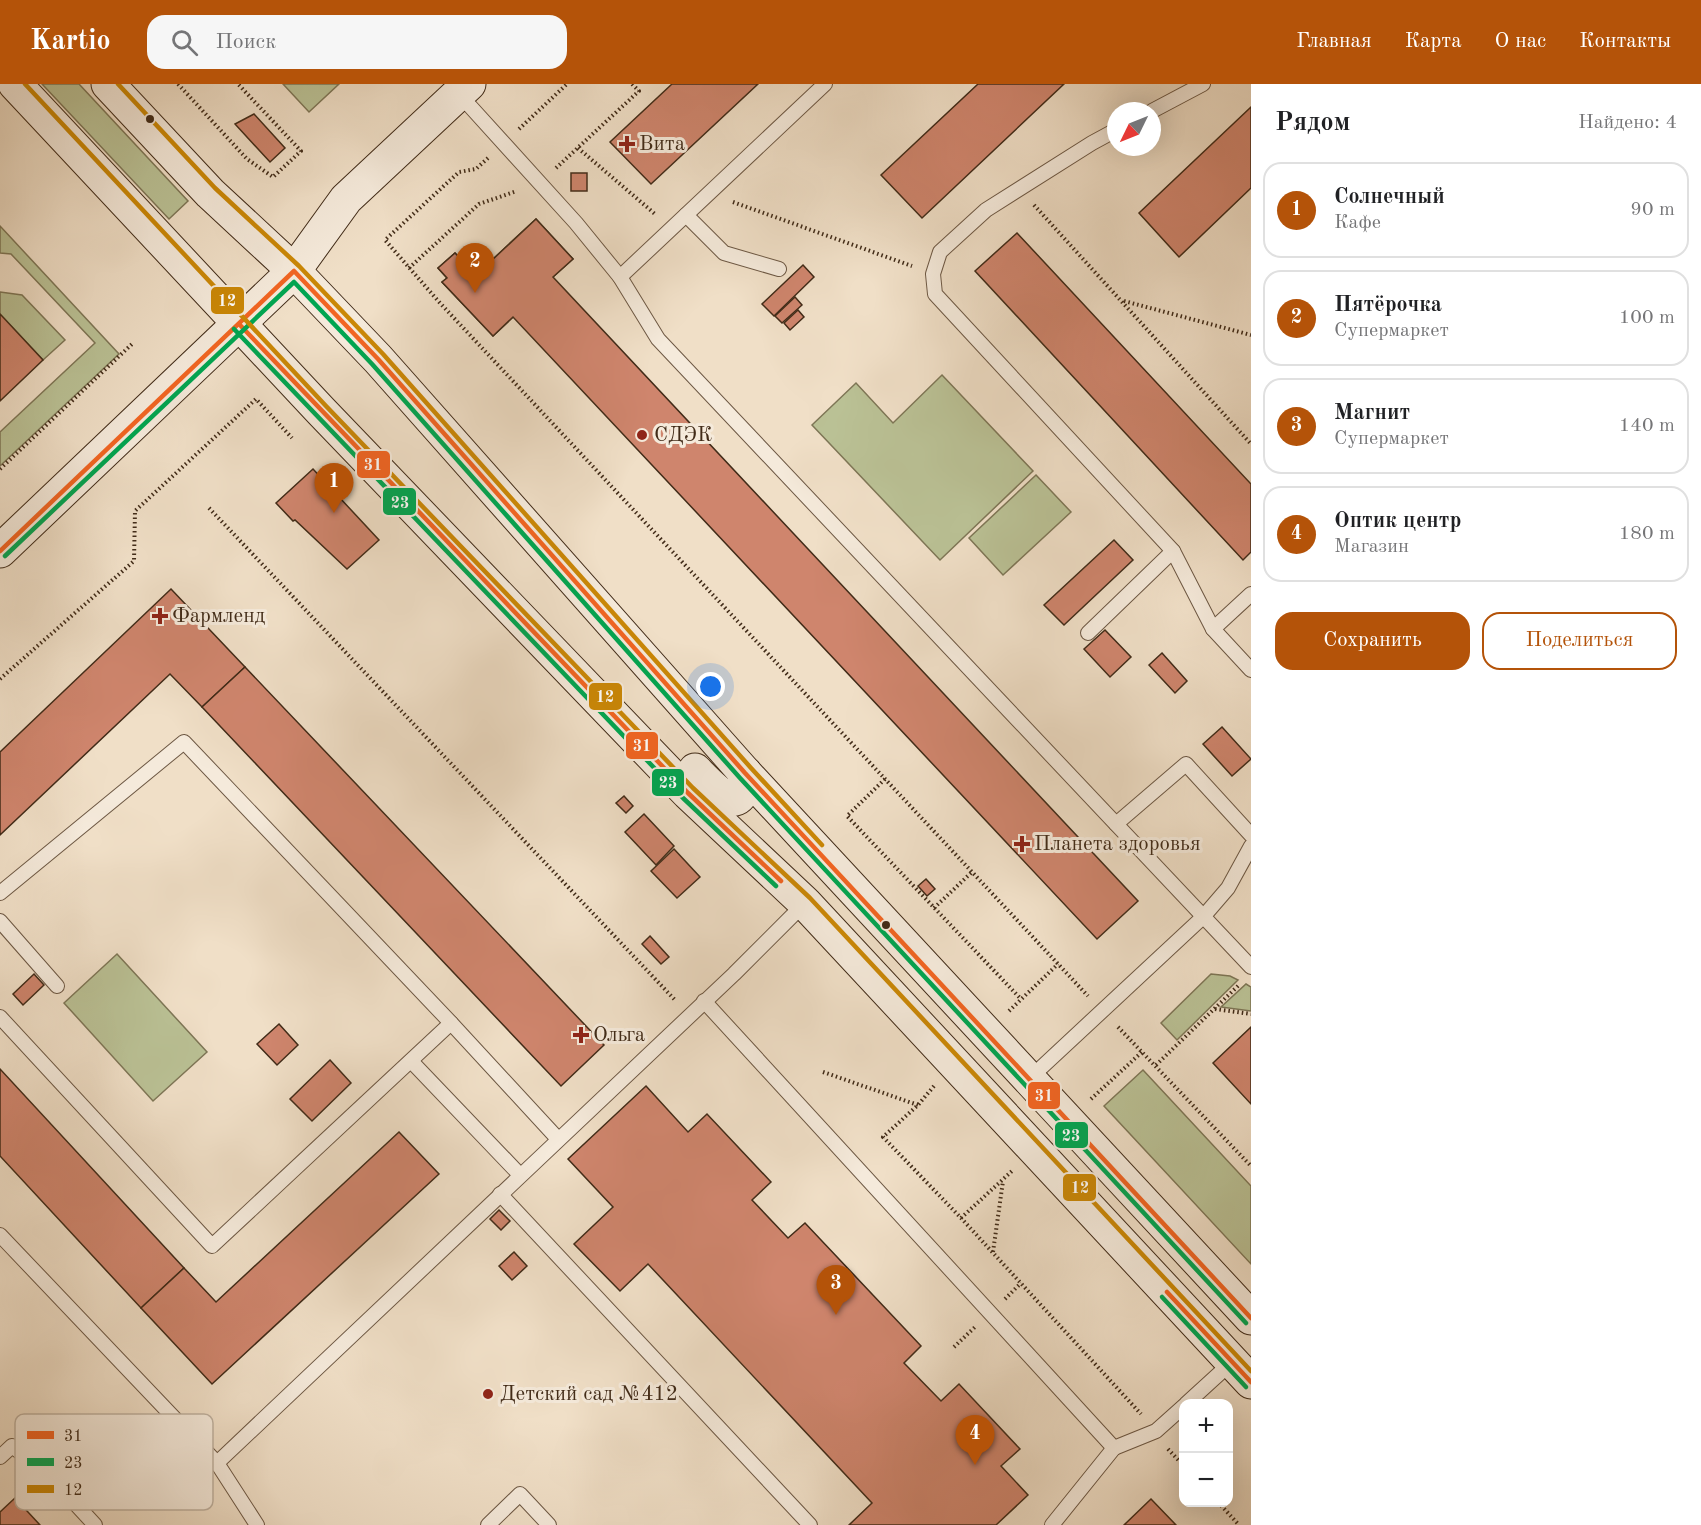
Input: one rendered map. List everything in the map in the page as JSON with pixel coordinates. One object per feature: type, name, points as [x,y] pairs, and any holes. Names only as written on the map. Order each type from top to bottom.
[{"type":"main road","points":[[15,84],[321,411],[688,793],[805,903],[1242,1372]]},
{"type":"main road","points":[[108,84],[210,194],[294,271],[378,359],[745,773],[1251,1318]]},
{"type":"main road","points":[[0,551],[294,271],[346,199],[464,89]]},
{"type":"main road","points":[[639,740],[684,758],[716,791],[728,799],[736,799],[742,795],[745,788],[745,773]]},
{"type":"main road","points":[[996,1109],[1029,1079]]},
{"type":"main road","points":[[1078,1196],[1070,1182],[1069,1173],[1080,1164],[1087,1164],[1099,1172],[1124,1199],[1159,1218]]},
{"type":"lane","points":[[620,277],[825,84]]},
{"type":"lane","points":[[1161,106],[1203,84]]},
{"type":"lane","points":[[464,89],[504,144],[576,223],[620,277],[658,339],[1251,967]]},
{"type":"lane","points":[[1107,135],[986,210],[940,252],[933,274],[935,294],[1173,551],[1213,629],[1251,670]]},
{"type":"lane","points":[[686,215],[724,253],[779,269]]},
{"type":"lane","points":[[1088,633],[1173,551]]},
{"type":"lane","points":[[1213,629],[1251,594]]},
{"type":"lane","points":[[0,893],[184,742],[558,1139]]},
{"type":"lane","points":[[1116,824],[1186,764],[1251,835]]},
{"type":"lane","points":[[1029,1079],[1203,918],[1228,888],[1251,846]]},
{"type":"lane","points":[[213,1463],[217,1463],[805,903]]},
{"type":"lane","points":[[0,921],[57,986]]},
{"type":"lane","points":[[704,1001],[1114,1448]]},
{"type":"lane","points":[[0,1017],[212,1246],[451,1023]]},
{"type":"lane","points":[[411,1061],[520,1175]]},
{"type":"lane","points":[[500,1194],[810,1525]]},
{"type":"lane","points":[[3,1244],[169,1414]]},
{"type":"lane","points":[[1195,1399],[1242,1372]]},
{"type":"lane","points":[[1052,1525],[1114,1448],[1156,1431],[1179,1410]]},
{"type":"lane","points":[[0,1456],[12,1446],[15,1448]]},
{"type":"lane","points":[[213,1459],[257,1525]]},
{"type":"lane","points":[[488,1525],[520,1494],[549,1525]]},
{"type":"lane","points":[[81,1510],[95,1525]]},
{"type":"path","points":[[178,84],[247,159],[273,177],[301,151],[239,84]]},
{"type":"path","points":[[567,84],[476,170],[459,172],[385,240],[440,303],[1102,1012],[1156,1065],[1251,1166]]},
{"type":"path","points":[[578,148],[671,229]]},
{"type":"path","points":[[1020,189],[1251,444]]},
{"type":"path","points":[[709,193],[933,274]]},
{"type":"path","points":[[1122,301],[1251,335]]},
{"type":"path","points":[[0,469],[132,344]]},
{"type":"path","points":[[0,679],[134,561],[135,512],[256,399],[292,438]]},
{"type":"path","points":[[209,508],[689,1015]]},
{"type":"path","points":[[885,779],[847,816],[1021,999]]},
{"type":"path","points":[[934,908],[972,872]]},
{"type":"path","points":[[1156,1065],[1244,981]]},
{"type":"path","points":[[1214,1009],[1251,1014]]},
{"type":"path","points":[[822,1072],[918,1105]]},
{"type":"path","points":[[883,1137],[993,1252],[1156,1431],[1165,1446],[1179,1461]]},
{"type":"path","points":[[993,1252],[1003,1180]]},
{"type":"path","points":[[1222,1507],[1239,1525]]},
{"type":"green space","points":[[42,84],[79,84],[188,201],[169,219]]},
{"type":"green space","points":[[283,84],[339,84],[309,112]]},
{"type":"green space","points":[[0,226],[119,354],[0,466],[0,432],[95,343],[11,254],[0,253]]},
{"type":"green space","points":[[0,292],[22,295],[65,340],[43,360],[0,314]]},
{"type":"green space","points":[[942,375],[1033,471],[940,560],[812,425],[856,383],[893,423]]},
{"type":"green space","points":[[1036,475],[1071,512],[1003,575],[969,538]]},
{"type":"green space","points":[[117,954],[207,1052],[153,1101],[64,1003]]},
{"type":"green space","points":[[1211,974],[1230,976],[1238,980],[1177,1040],[1161,1023]]},
{"type":"green space","points":[[1246,984],[1251,987],[1251,1011],[1221,1007]]},
{"type":"green space","points":[[1143,1070],[1251,1186],[1251,1264],[1104,1106]]},
{"type":"building","points":[[672,84],[758,84],[651,184],[610,142]]},
{"type":"building","points":[[978,84],[1064,84],[922,218],[881,175]]},
{"type":"building","points":[[1251,107],[1251,188],[1179,257],[1139,213]]},
{"type":"building","points":[[254,114],[285,148],[270,162],[235,124]]},
{"type":"building","points":[[571,173],[587,173],[587,191],[571,191]]},
{"type":"building","points":[[536,219],[573,259],[553,277],[549,272],[507,311],[513,317],[493,336],[442,282],[447,278],[438,268],[455,253],[476,275]]},
{"type":"building","points":[[536,219],[573,259],[553,277],[1138,901],[1097,939],[513,317],[493,336],[442,282],[447,278],[438,268],[455,253],[476,275]]},
{"type":"building","points":[[1017,233],[1251,484],[1251,552],[1243,560],[975,271]]},
{"type":"building","points":[[803,265],[814,277],[774,316],[762,304]]},
{"type":"building","points":[[795,297],[802,305],[782,323],[775,316]]},
{"type":"building","points":[[798,310],[804,317],[790,330],[784,323]]},
{"type":"building","points":[[0,314],[43,360],[0,401]]},
{"type":"building","points":[[313,469],[379,540],[347,569],[276,503]]},
{"type":"building","points":[[1114,540],[1133,560],[1064,625],[1044,605]]},
{"type":"building","points":[[171,589],[245,667],[202,707],[170,674],[0,835],[0,752]]},
{"type":"building","points":[[1105,630],[1131,657],[1110,677],[1084,649]]},
{"type":"building","points":[[1162,653],[1187,681],[1175,693],[1149,665]]},
{"type":"building","points":[[245,667],[604,1045],[561,1086],[202,707]]},
{"type":"building","points":[[1222,727],[1251,759],[1232,776],[1203,744]]},
{"type":"building","points":[[624,796],[633,806],[626,813],[616,803]]},
{"type":"building","points":[[644,814],[674,846],[656,865],[625,832]]},
{"type":"building","points":[[674,849],[700,877],[677,898],[651,871]]},
{"type":"building","points":[[926,879],[935,889],[927,896],[918,886]]},
{"type":"building","points":[[650,936],[669,957],[661,964],[642,944]]},
{"type":"building","points":[[34,974],[44,985],[23,1005],[13,994]]},
{"type":"building","points":[[279,1024],[298,1045],[277,1065],[257,1044]]},
{"type":"building","points":[[1251,1027],[1251,1104],[1213,1063]]},
{"type":"building","points":[[330,1060],[351,1083],[312,1121],[290,1099]]},
{"type":"building","points":[[0,1069],[184,1268],[141,1308],[0,1156]]},
{"type":"building","points":[[646,1086],[688,1132],[707,1114],[771,1182],[752,1200],[788,1238],[805,1223],[921,1346],[904,1363],[941,1401],[959,1384],[1020,1449],[1001,1466],[1028,1495],[996,1525],[849,1525],[872,1503],[648,1264],[620,1291],[574,1244],[613,1207],[568,1159]]},
{"type":"building","points":[[399,1132],[439,1174],[212,1384],[141,1308],[184,1268],[216,1302]]},
{"type":"building","points":[[499,1210],[510,1221],[501,1230],[490,1219]]},
{"type":"building","points":[[514,1252],[527,1266],[512,1280],[499,1266]]},
{"type":"building","points":[[15,1498],[15,1510],[26,1510],[40,1525],[0,1525],[0,1512]]},
{"type":"building","points":[[1151,1499],[1176,1525],[1124,1525]]},
{"type":"transit line","name":"12","points":[[25,84],[326,406],[693,788],[810,898],[1251,1371]]},
{"type":"transit line","name":"12","points":[[118,84],[215,188],[299,266],[383,354],[822,845]]},
{"type":"transit line","name":"31","points":[[0,551],[294,271],[378,359],[745,773],[1251,1318]]},
{"type":"transit line","name":"23","points":[[5,556],[294,282],[372,364],[740,778],[1246,1323]]},
{"type":"transit line","name":"31","points":[[239,324],[688,793],[781,881]]},
{"type":"transit line","name":"23","points":[[234,329],[683,798],[776,886]]},
{"type":"transit line","name":"31","points":[[1167,1292],[1251,1382]]},
{"type":"transit line","name":"23","points":[[1162,1297],[1246,1387]]},
{"type":"place","name":"Вита","points":[[627,144]]},
{"type":"place","name":"Пятёрочка","points":[[475,293]]},
{"type":"place","name":"СДЭК","points":[[642,435]]},
{"type":"place","name":"Солнечный","points":[[334,513]]},
{"type":"place","name":"Фармленд","points":[[160,616]]},
{"type":"place","name":"Планета здоровья","points":[[1022,844]]},
{"type":"place","name":"Ольга","points":[[581,1035]]},
{"type":"place","name":"Магнит","points":[[836,1315]]},
{"type":"place","name":"Детский сад №412","points":[[488,1394]]},
{"type":"place","name":"Оптик центр","points":[[975,1465]]}]
